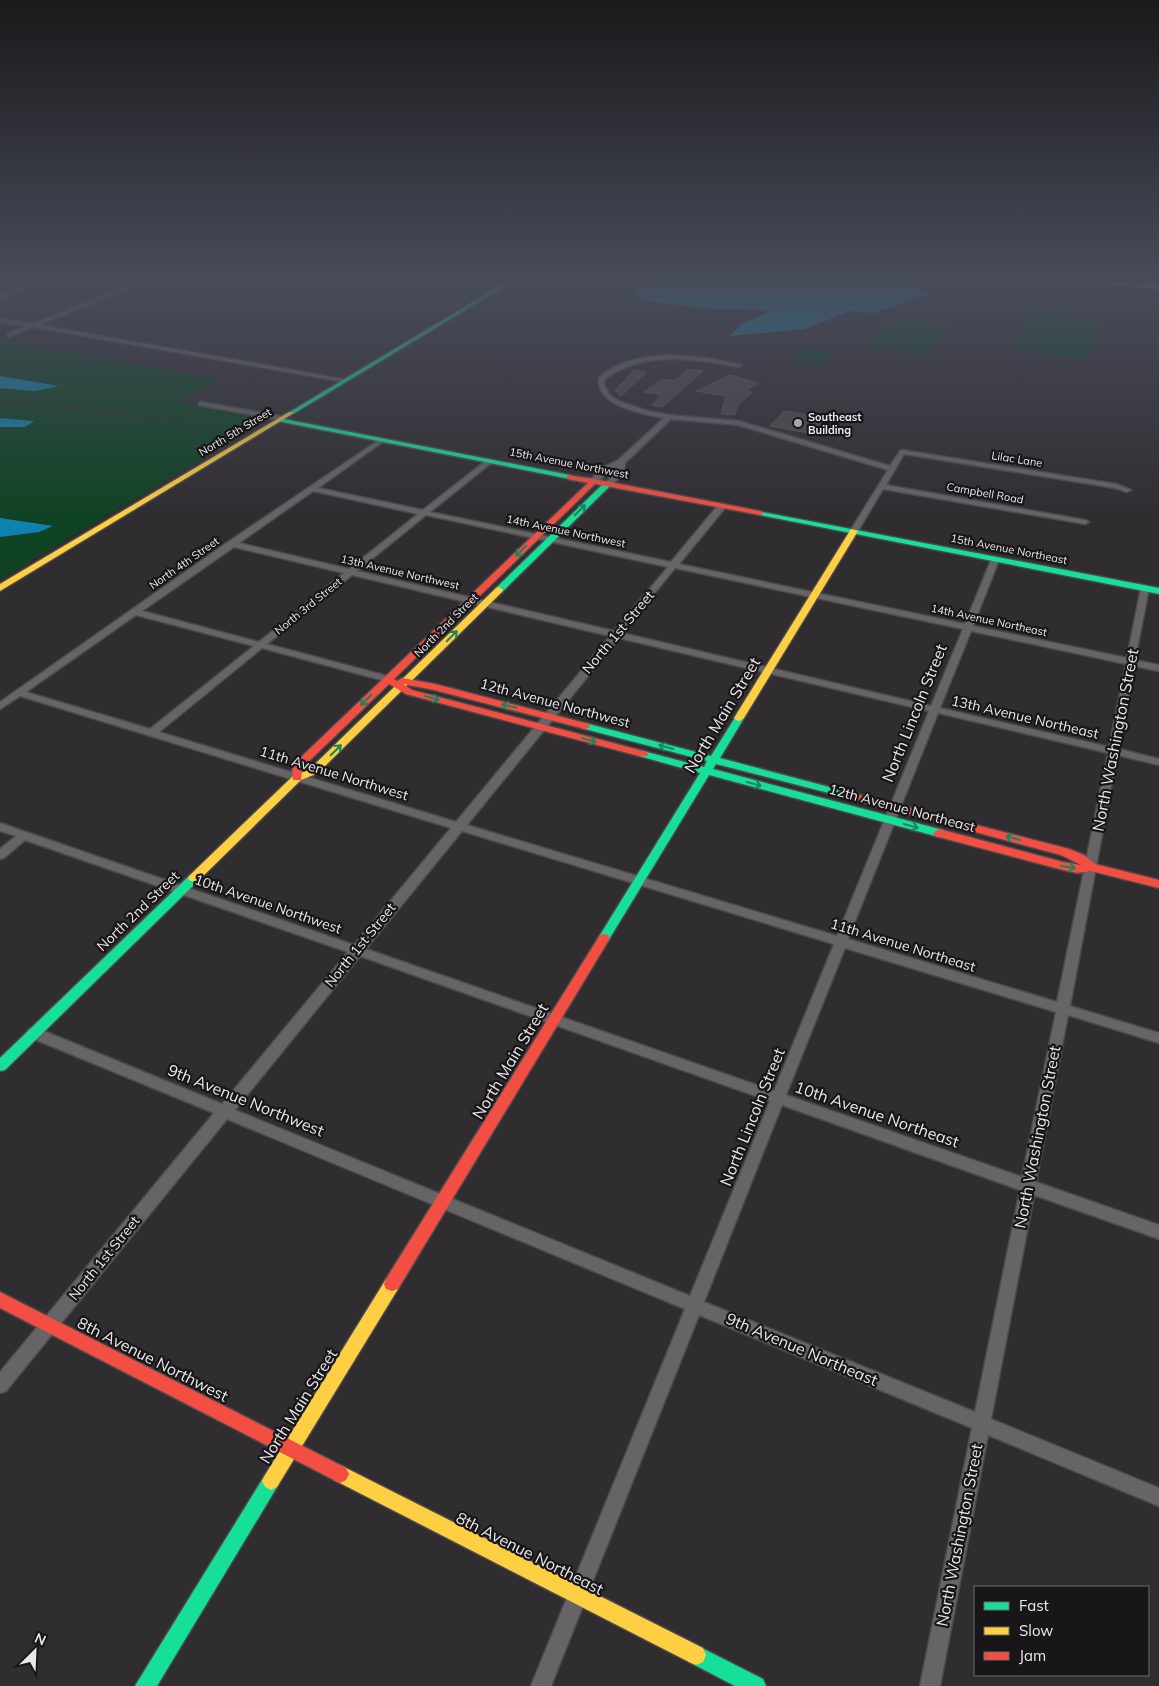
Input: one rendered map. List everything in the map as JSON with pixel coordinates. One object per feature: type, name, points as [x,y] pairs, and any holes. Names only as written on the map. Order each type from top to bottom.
[{"type":"street","points":[[234,361],[346,380]]},
{"type":"street","name":"North 5th Street","points":[[0,588],[378,361]]},
{"type":"street","points":[[646,361],[613,370],[602,378],[601,385],[607,396],[630,408],[669,417],[739,423],[893,468]]},
{"type":"street","points":[[715,361],[739,365]]},
{"type":"street","name":"15th Avenue Northwest","points":[[201,404],[854,531]]},
{"type":"street","points":[[594,481],[605,470],[621,462],[669,417]]},
{"type":"street","name":"North 4th Street","points":[[0,706],[382,440]]},
{"type":"street","name":"North Main Street","points":[[145,1686],[902,452]]},
{"type":"street","name":"Lilac Lane","points":[[902,452],[1128,490]]},
{"type":"street","name":"North 3rd Street","points":[[152,733],[488,461]]},
{"type":"street","points":[[608,484],[620,473],[621,462]]},
{"type":"street","name":"North 2nd Street","points":[[297,778],[296,770],[302,762],[594,481]]},
{"type":"street","name":"North 2nd Street","points":[[0,1066],[297,778],[312,772],[320,766],[608,484]]},
{"type":"street","name":"Campbell Road","points":[[881,486],[1085,522]]},
{"type":"street","name":"14th Avenue Northwest","points":[[312,489],[815,595]]},
{"type":"street","name":"North 1st Street","points":[[0,1385],[722,506]]},
{"type":"street","name":"15th Avenue Northeast","points":[[854,531],[1159,591]]},
{"type":"street","name":"13th Avenue Northwest","points":[[232,544],[768,671]]},
{"type":"street","name":"North Lincoln Street","points":[[541,1686],[995,560]]},
{"type":"street","name":"North Washington Street","points":[[930,1686],[1145,588]]},
{"type":"street","name":"14th Avenue Northeast","points":[[815,595],[1159,668]]},
{"type":"street","name":"12th Avenue Northwest","points":[[135,612],[388,679],[539,727],[706,771]]},
{"type":"street","name":"13th Avenue Northeast","points":[[768,671],[1159,762]]},
{"type":"street","name":"12th Avenue Northwest","points":[[403,685],[548,716],[713,760]]},
{"type":"street","name":"11th Avenue Northwest","points":[[19,693],[640,881]]},
{"type":"street","name":"12th Avenue Northeast","points":[[713,760],[1062,866],[1077,869],[1091,867],[1159,884]]},
{"type":"street","name":"12th Avenue Northeast","points":[[706,771],[893,814]]},
{"type":"street","name":"10th Avenue Northwest","points":[[0,827],[554,1020]]},
{"type":"street","points":[[0,855],[24,836]]},
{"type":"street","name":"11th Avenue Northeast","points":[[640,881],[1159,1038]]},
{"type":"street","name":"10th Avenue Northeast","points":[[554,1020],[1159,1232]]},
{"type":"street","name":"9th Avenue Northwest","points":[[34,1033],[444,1201]]},
{"type":"street","name":"9th Avenue Northeast","points":[[444,1201],[1159,1497]]},
{"type":"street","name":"8th Avenue Northwest","points":[[0,1300],[291,1447]]},
{"type":"street","name":"8th Avenue Northeast","points":[[291,1447],[756,1686]]},
{"type":"green space","points":[[0,361],[114,361],[220,380],[178,402],[264,419],[241,432],[245,433],[0,579],[0,404],[72,408],[234,431],[94,408],[0,402]]},
{"type":"green space","points":[[799,361],[828,361],[827,364]]},
{"type":"water","points":[[0,376],[59,386],[35,391],[0,388]]},
{"type":"water","points":[[0,418],[34,421],[25,427],[0,427]]},
{"type":"water","points":[[0,518],[53,526],[39,532],[0,537]]},
{"type":"building","points":[[688,369],[703,371],[662,407],[652,405],[661,395],[644,392],[662,379],[674,381]]},
{"type":"building","points":[[635,370],[647,372],[621,396],[615,390]]},
{"type":"building","points":[[730,375],[759,383],[746,390],[752,392],[737,406],[735,415],[721,414],[726,396],[696,391]]},
{"type":"building","name":"Southeast Building","points":[[784,411],[827,418],[814,434],[770,426]]},
{"type":"traffic: fast","points":[[291,413],[378,361]]},
{"type":"traffic: fast","points":[[279,420],[570,477]]},
{"type":"traffic: fast","points":[[499,590],[608,484]]},
{"type":"traffic: fast","points":[[760,513],[1159,591]]},
{"type":"traffic: fast","points":[[604,938],[739,718]]},
{"type":"traffic: fast","points":[[585,726],[848,795]]},
{"type":"traffic: fast","points":[[643,754],[939,833]]},
{"type":"traffic: fast","points":[[0,1066],[194,878]]},
{"type":"traffic: fast","points":[[145,1686],[271,1481]]},
{"type":"traffic: fast","points":[[696,1655],[756,1686]]},
{"type":"traffic: slow","points":[[0,588],[291,413]]},
{"type":"traffic: slow","points":[[739,718],[854,531]]},
{"type":"traffic: slow","points":[[194,878],[297,778],[312,772],[320,765],[499,590]]},
{"type":"traffic: slow","points":[[271,1481],[392,1284]]},
{"type":"traffic: slow","points":[[340,1474],[696,1655]]},
{"type":"traffic: jam","points":[[570,477],[760,513]]},
{"type":"traffic: jam","points":[[297,778],[297,770],[302,762],[594,481]]},
{"type":"traffic: jam","points":[[388,679],[409,692],[643,754]]},
{"type":"traffic: jam","points":[[402,681],[435,687],[585,726]]},
{"type":"traffic: jam","points":[[848,795],[1065,852],[1080,858],[1091,867]]},
{"type":"traffic: jam","points":[[939,833],[1063,866],[1077,869],[1091,867],[1159,884]]},
{"type":"traffic: jam","points":[[392,1284],[604,938]]},
{"type":"traffic: jam","points":[[0,1300],[340,1474]]},
{"type":"place","name":"Southeast Building","points":[[798,423]]}]
